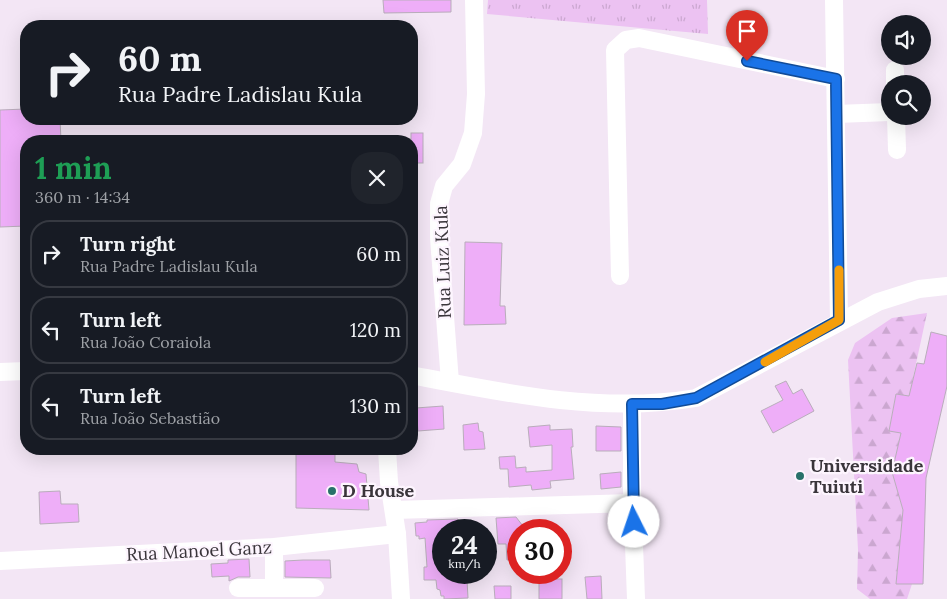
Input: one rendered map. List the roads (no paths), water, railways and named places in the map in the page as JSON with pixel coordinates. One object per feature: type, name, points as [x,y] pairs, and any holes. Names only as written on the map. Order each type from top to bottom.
[{"type":"street","name":"Rua Luiz Kula","points":[[450,382],[439,238],[439,204],[444,186],[462,164],[473,133],[476,94],[474,0]]},
{"type":"street","points":[[834,0],[839,320]]},
{"type":"street","points":[[620,276],[615,50],[626,40],[639,38],[836,79]]},
{"type":"street","points":[[836,114],[881,112]]},
{"type":"street","points":[[897,125],[898,150]]},
{"type":"street","points":[[418,376],[542,398],[662,404],[696,398],[839,320],[895,296],[919,289],[947,286]]},
{"type":"street","points":[[0,372],[20,371]]},
{"type":"street","points":[[632,404],[632,503],[636,599]]},
{"type":"street","points":[[387,455],[388,482],[397,534],[401,599]]},
{"type":"street","points":[[394,510],[632,503]]},
{"type":"street","name":"Rua Manoel Ganz","points":[[0,561],[274,547],[397,534]]},
{"type":"street","points":[[274,547],[274,588]]},
{"type":"street","points":[[238,588],[314,588]]},
{"type":"place","name":"Universidade Tuiuti","points":[[800,476]]},
{"type":"place","name":"D House","points":[[332,491]]}]
